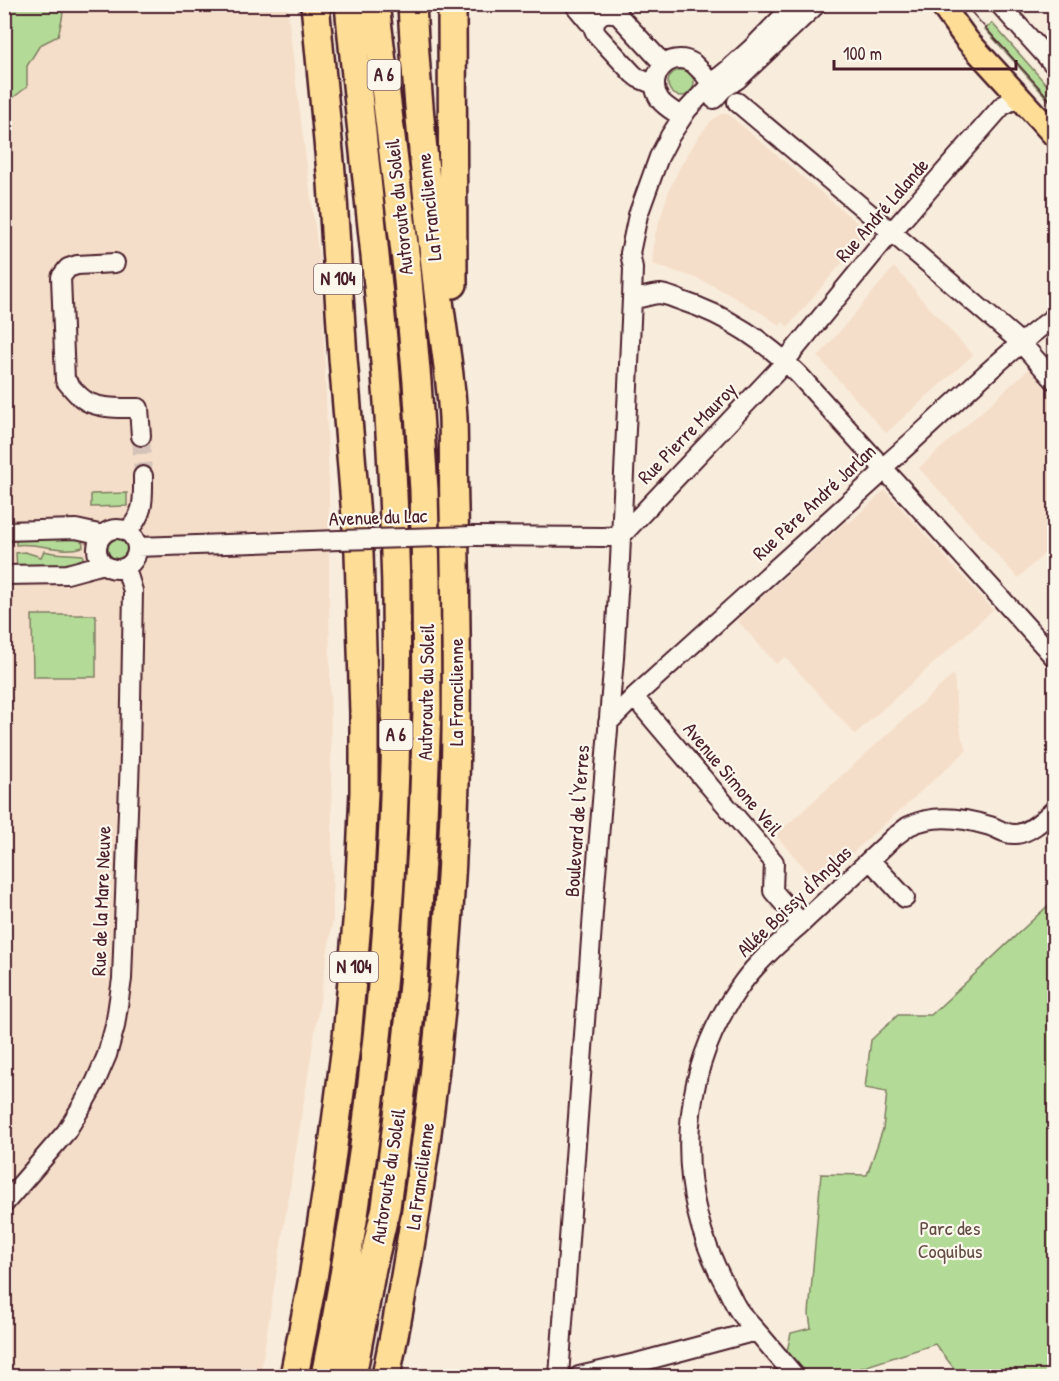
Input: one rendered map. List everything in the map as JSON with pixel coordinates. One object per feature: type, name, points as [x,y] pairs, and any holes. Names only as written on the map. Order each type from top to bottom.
[{"type":"highway","name":"N 104","points":[[294,1377],[329,1176],[346,1038],[354,967],[364,792],[364,713],[349,547],[343,358],[332,183],[315,4]]},
{"type":"highway","name":"Autoroute du Soleil","points":[[325,1377],[347,1258],[375,1059],[393,835],[397,709],[397,583],[387,383],[349,4]]},
{"type":"highway","name":"Autoroute du Soleil","points":[[352,1377],[386,1207],[413,985],[423,834],[426,711],[424,490],[417,382],[407,269],[375,4]]},
{"type":"highway","points":[[391,4],[393,146]]},
{"type":"highway","name":"La Francilienne","points":[[386,1377],[408,1254],[429,1110],[441,1006],[454,815],[457,667],[453,414],[420,125],[412,4]]},
{"type":"highway","points":[[452,4],[453,414]]},
{"type":"highway","points":[[349,547],[366,510],[363,407],[346,109],[357,91]]},
{"type":"main road","points":[[941,4],[967,40],[1054,135]]},
{"type":"street","points":[[574,4],[594,25]]},
{"type":"street","name":"Boulevard de l'Yerres","points":[[559,1377],[614,658],[632,299],[633,268],[630,253],[639,215],[659,157],[712,83],[752,49],[795,4]]},
{"type":"street","name":"Boulevard de l'Yerres","points":[[633,268],[640,255],[664,159],[690,115],[738,79],[817,4]]},
{"type":"street","points":[[999,4],[1053,59]]},
{"type":"street","points":[[655,85],[633,74],[597,35],[594,30],[596,20],[604,12],[618,15],[665,63]]},
{"type":"street","points":[[690,115],[674,106],[666,106],[659,99],[655,85],[658,70],[665,63],[681,59],[693,64],[712,83]]},
{"type":"street","name":"Rue André Lalande","points":[[785,361],[896,235],[1002,106],[1021,98]]},
{"type":"street","points":[[737,102],[1021,343],[1054,380]]},
{"type":"street","points":[[115,263],[77,265],[68,268],[61,277],[65,380],[89,403],[107,407],[139,408],[141,436]]},
{"type":"street","points":[[632,299],[658,294],[705,309],[745,331],[785,361],[800,375],[881,473],[1054,657]]},
{"type":"street","name":"Rue Père André Jarlan","points":[[608,723],[881,473],[958,399],[1054,317]]},
{"type":"street","name":"Rue Pierre Mauroy","points":[[621,536],[785,361]]},
{"type":"street","points":[[126,531],[141,512],[143,476]]},
{"type":"street","points":[[4,531],[76,529],[103,535]]},
{"type":"street","points":[[113,529],[126,531],[135,539],[137,547],[134,560],[123,568],[109,567],[100,559],[97,548],[99,541],[103,535],[113,529]]},
{"type":"street","name":"Avenue du Lac","points":[[137,547],[349,547],[473,536],[621,536]]},
{"type":"street","points":[[4,575],[67,574],[104,564]]},
{"type":"street","name":"Rue de la Mare Neuve","points":[[4,1204],[66,1132],[99,1074],[115,1026],[122,979],[133,591],[123,568]]},
{"type":"street","name":"Avenue Simone Veil","points":[[634,697],[774,862],[772,891],[801,923]]},
{"type":"street","name":"Allée Boissy d'Anglas","points":[[795,1377],[739,1310],[713,1262],[700,1224],[692,1192],[688,1148],[690,1113],[708,1043],[725,1010],[743,982],[757,966],[894,837],[909,826],[925,820],[964,819],[1005,833],[1017,834],[1026,831],[1049,815]]},
{"type":"street","points":[[870,860],[905,898]]},
{"type":"street","points":[[579,1377],[756,1330]]},
{"type":"shaded area","points":[[5,5],[287,5],[322,281],[329,484],[333,919],[260,1376],[5,1376]]},
{"type":"shaded area","points":[[721,114],[728,114],[868,232],[788,327],[783,322],[780,326],[714,286],[652,264],[655,235],[669,190],[697,139],[711,121]]},
{"type":"shaded area","points":[[894,267],[973,355],[886,433],[818,357]]},
{"type":"shaded area","points":[[1029,369],[1054,397],[1054,545],[1018,578],[919,468]]},
{"type":"shaded area","points":[[885,490],[993,610],[855,734],[785,657],[776,664],[737,620]]},
{"type":"shaded area","points":[[954,674],[956,703],[962,738],[967,750],[820,882],[817,882],[777,837],[777,834]]},
{"type":"green space","points":[[5,4],[64,5],[58,36],[40,45],[27,66],[27,87],[5,104]]},
{"type":"green space","points":[[992,23],[1054,93],[1054,106],[985,29]]},
{"type":"green space","points":[[681,70],[690,74],[694,83],[690,92],[681,96],[672,92],[668,83],[672,74]]},
{"type":"green space","points":[[127,493],[127,506],[91,507],[91,494]]},
{"type":"green space","points":[[16,535],[82,535],[83,547],[58,549],[16,545]]},
{"type":"green space","points":[[119,538],[127,541],[130,549],[127,557],[119,560],[111,557],[108,549],[111,541]]},
{"type":"green space","points":[[44,551],[83,555],[82,566],[17,570],[16,553],[25,552],[41,557]]},
{"type":"green space","points":[[32,615],[96,615],[96,677],[33,677]]},
{"type":"green space","name":"Parc des Coquibus","points":[[1054,900],[1054,1376],[960,1376],[935,1344],[836,1376],[809,1376],[787,1351],[791,1333],[811,1328],[809,1314],[821,1174],[867,1175],[883,1129],[887,1092],[865,1088],[871,1040],[898,1015],[931,1015]]},
{"type":"tunnel","points":[[141,436],[143,476]]},
{"type":"tram line","points":[[964,4],[1054,104]]}]
